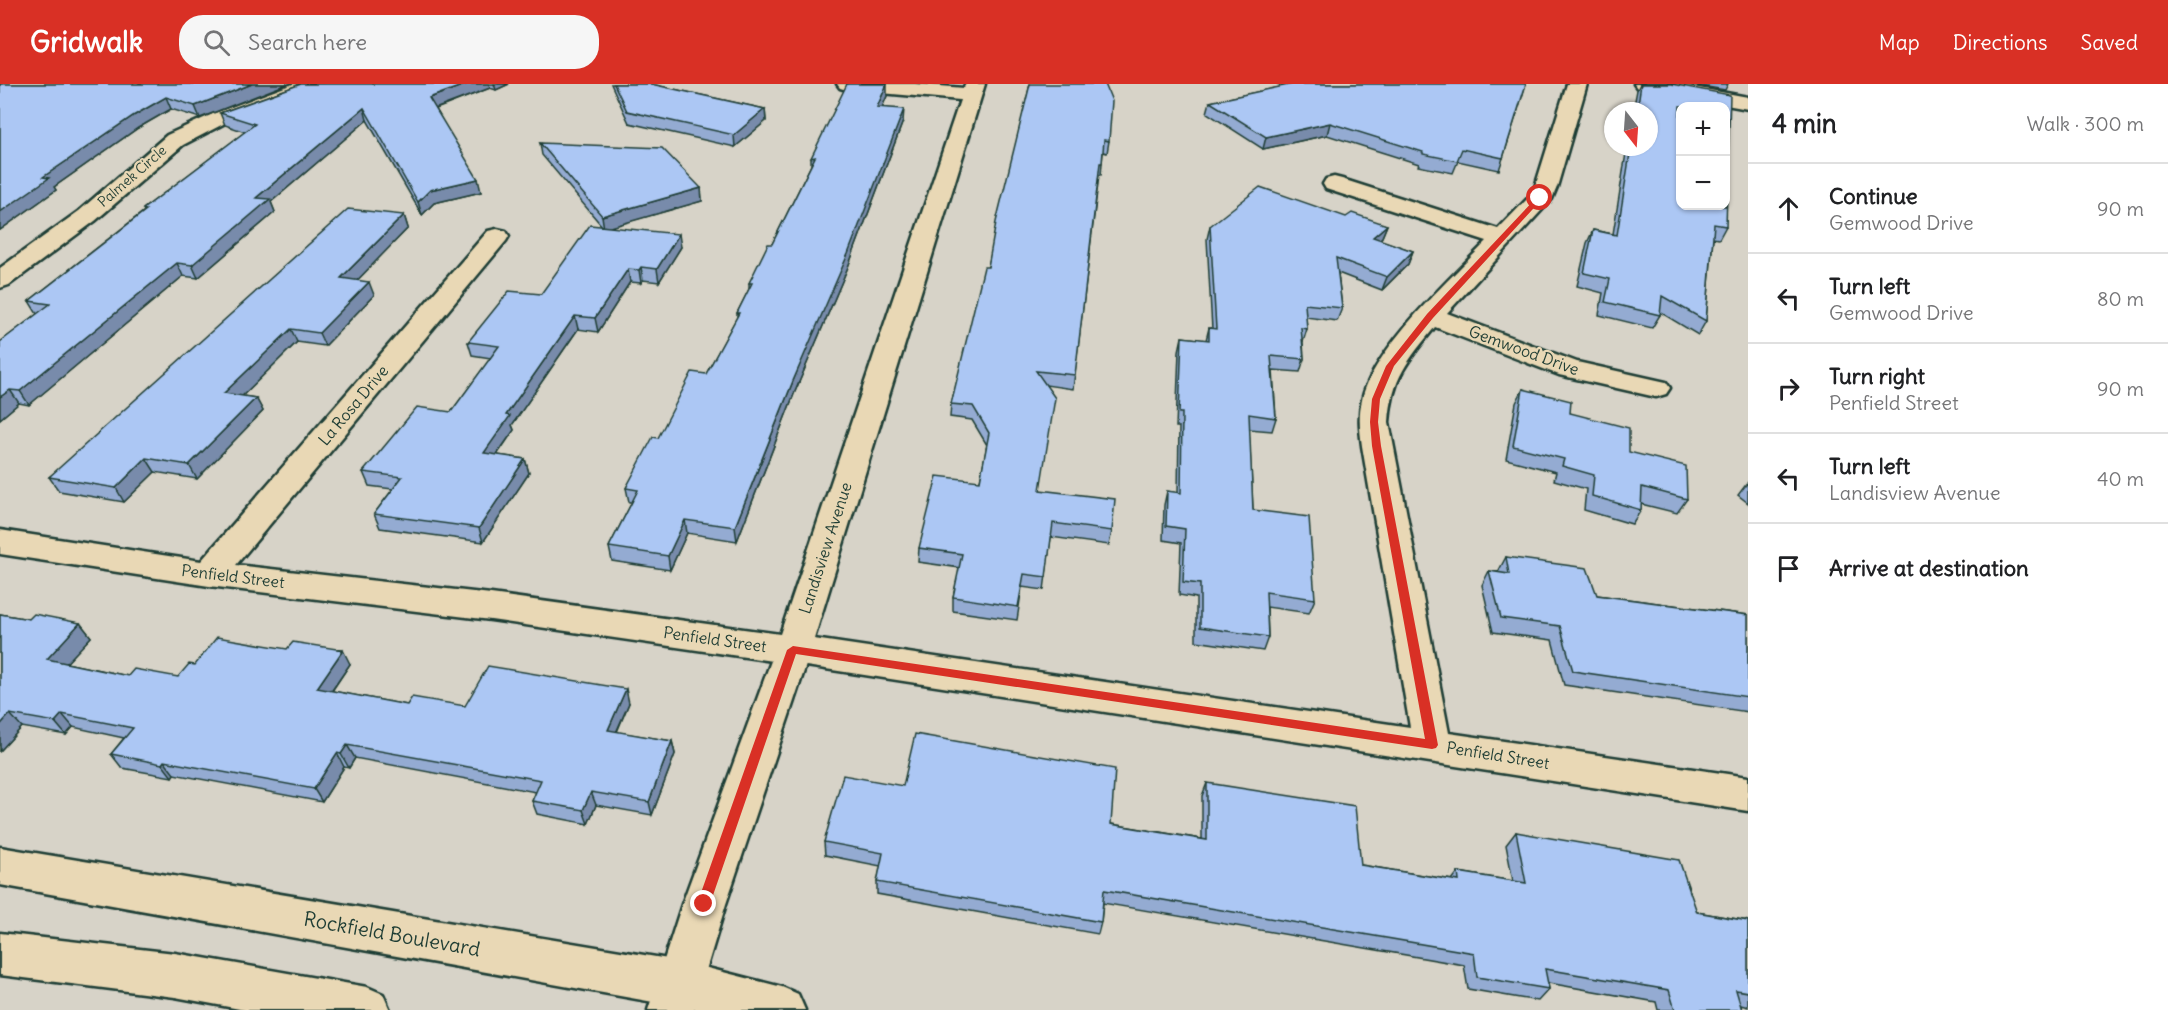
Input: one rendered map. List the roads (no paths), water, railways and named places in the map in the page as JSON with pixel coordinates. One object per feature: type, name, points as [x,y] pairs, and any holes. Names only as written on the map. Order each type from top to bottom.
[{"type":"street","name":"Palmek Circle","points":[[0,280],[87,216],[175,140],[222,117],[312,84]]},
{"type":"street","points":[[847,84],[973,89]]},
{"type":"street","points":[[1432,745],[1374,422],[1376,399],[1390,366],[1430,316],[1540,198],[1546,187],[1577,84]]},
{"type":"street","points":[[1644,84],[1748,103]]},
{"type":"street","name":"Landisview Avenue","points":[[675,997],[704,904],[793,650],[973,89]]},
{"type":"street","points":[[1334,184],[1502,238]]},
{"type":"street","name":"La Rosa Drive","points":[[209,574],[497,236]]},
{"type":"street","name":"Gemwood Drive","points":[[1430,316],[1569,369],[1656,388]]},
{"type":"street","name":"Penfield Street","points":[[0,542],[209,574],[491,607],[793,650],[1748,794]]},
{"type":"street","name":"Rockfield Boulevard","points":[[0,866],[675,997],[782,1010]]},
{"type":"street","points":[[0,954],[174,975],[367,1010]]}]
